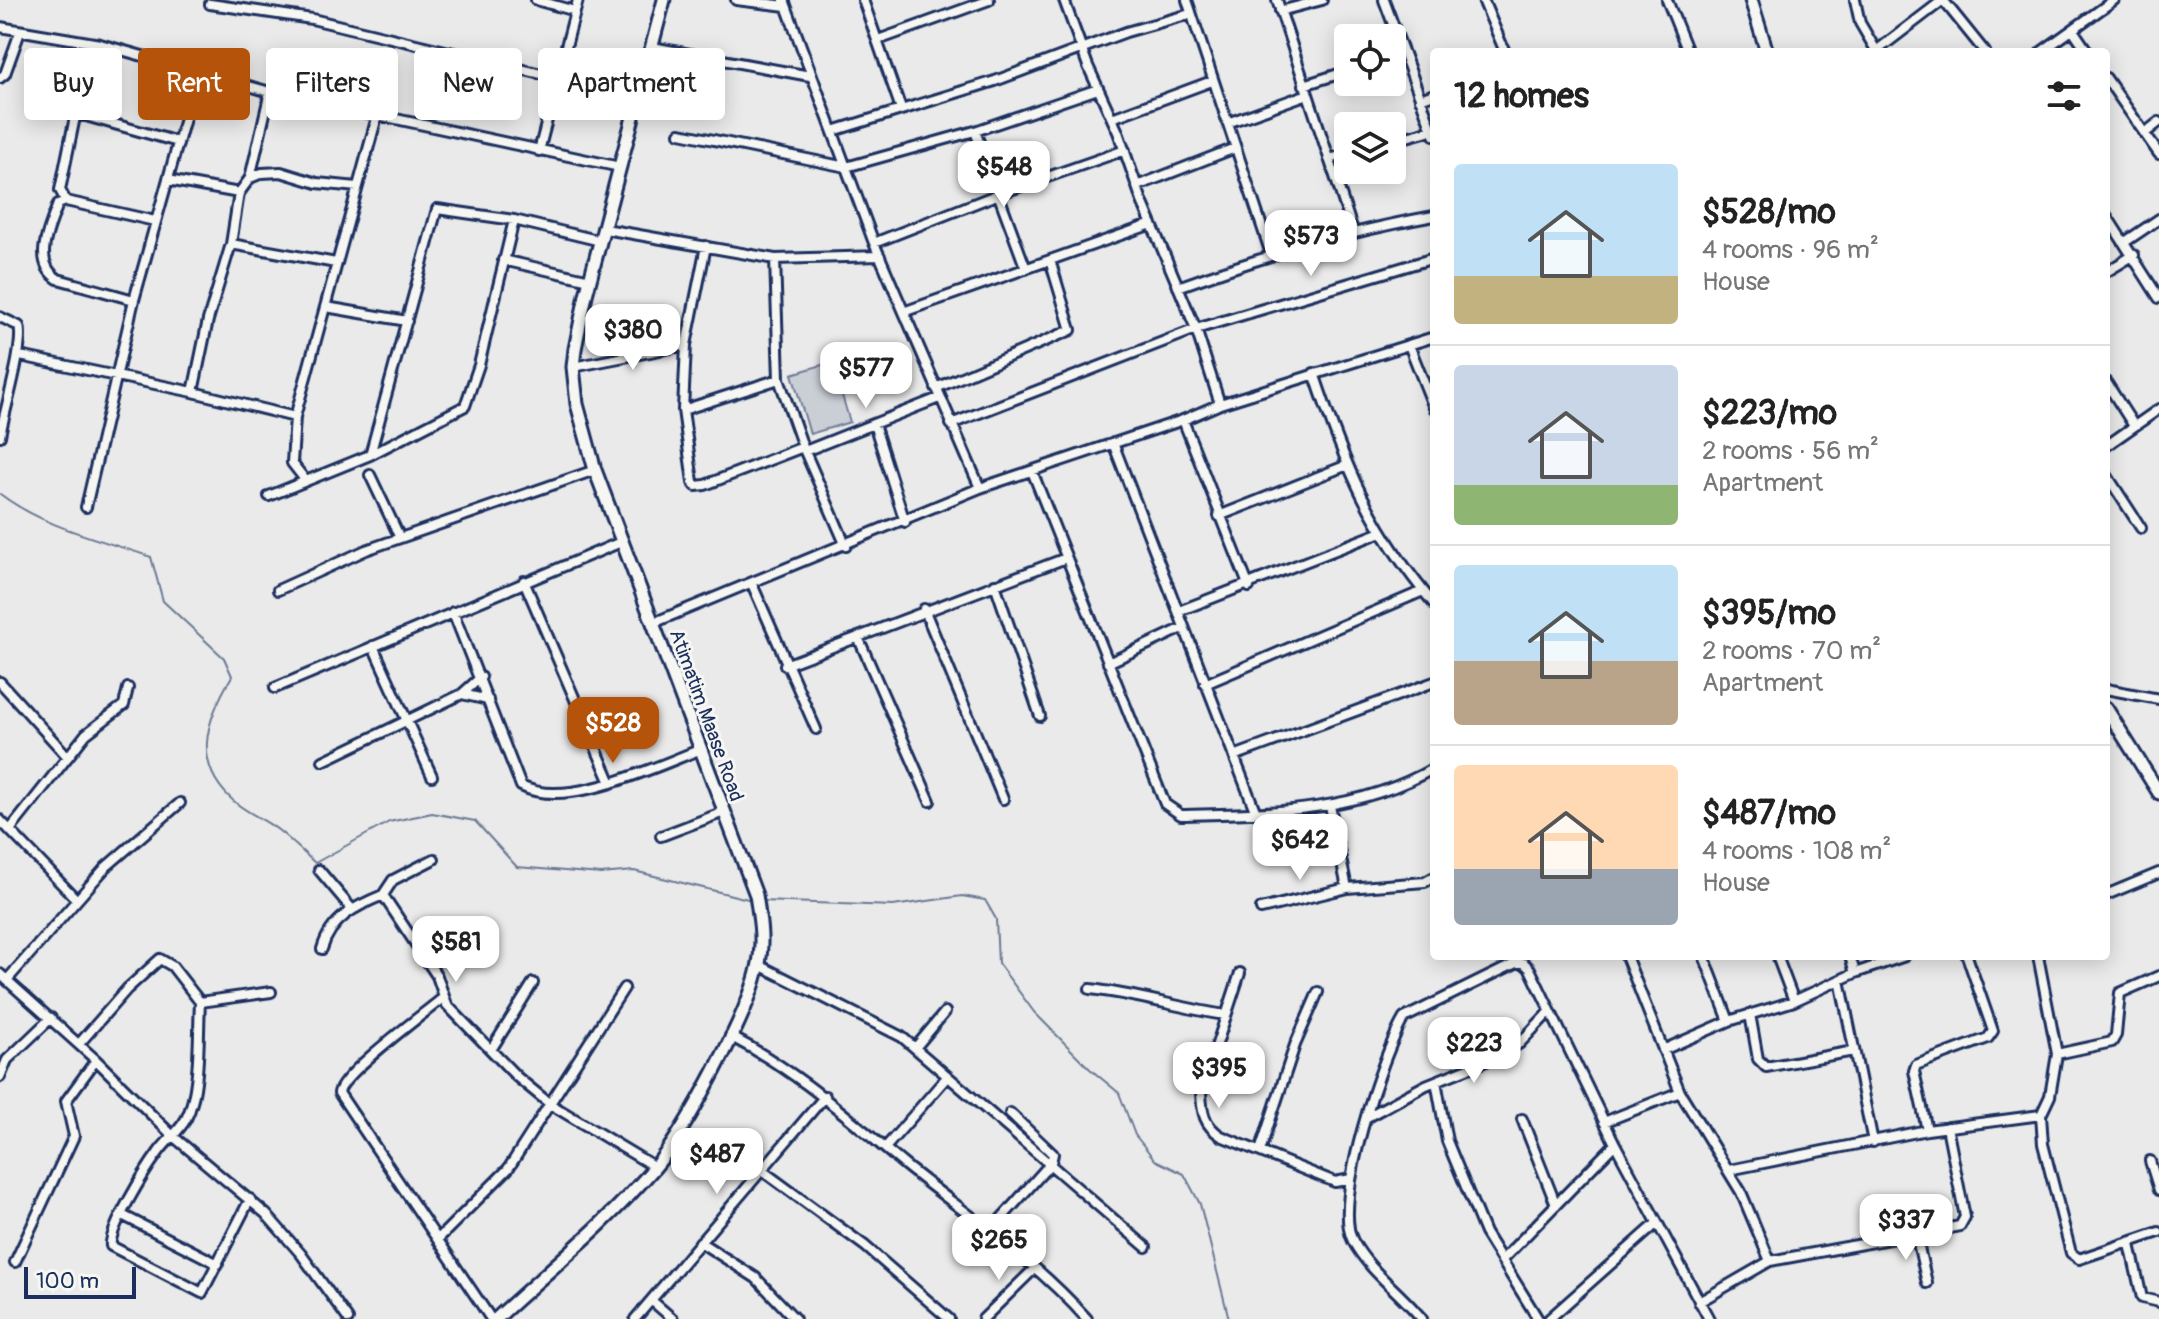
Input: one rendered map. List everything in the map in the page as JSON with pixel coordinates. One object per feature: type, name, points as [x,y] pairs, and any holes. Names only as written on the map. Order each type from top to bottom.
[{"type":"main road","name":"Atimatim Maase Road","points":[[494,1319],[655,1167],[730,1036],[759,965],[760,919],[756,895],[595,470],[580,426],[573,367],[590,280],[664,0]]},
{"type":"main road","points":[[1751,0],[1766,48]]},
{"type":"main road","points":[[2110,714],[2159,793]]},
{"type":"street","points":[[536,0],[575,11]]},
{"type":"street","points":[[566,48],[578,0]]},
{"type":"street","points":[[736,0],[785,3],[874,243],[980,488]]},
{"type":"street","points":[[863,0],[901,109]]},
{"type":"street","points":[[878,40],[989,0]]},
{"type":"street","points":[[1064,0],[1196,329],[1220,404]]},
{"type":"street","points":[[1187,0],[1212,81],[1230,122],[1235,148],[1271,254]]},
{"type":"street","points":[[1277,0],[1353,231]]},
{"type":"street","points":[[1280,11],[1322,0]]},
{"type":"street","points":[[1384,0],[1390,24]]},
{"type":"street","points":[[1483,0],[1503,48]]},
{"type":"street","points":[[1667,0],[1686,48]]},
{"type":"street","points":[[1855,0],[1860,23],[1874,48]]},
{"type":"street","points":[[1881,48],[1943,0],[1982,48]]},
{"type":"street","points":[[2047,48],[2114,0]]},
{"type":"street","points":[[210,4],[312,19],[538,73]]},
{"type":"street","points":[[833,131],[995,81],[1126,32],[1190,14]]},
{"type":"street","points":[[0,27],[138,56]]},
{"type":"street","points":[[2073,30],[2085,48]]},
{"type":"street","points":[[0,78],[5,74],[20,32]]},
{"type":"street","points":[[89,48],[90,44]]},
{"type":"street","points":[[652,47],[810,76]]},
{"type":"street","points":[[1406,72],[1430,124]]},
{"type":"street","points":[[1230,122],[1334,77]]},
{"type":"street","points":[[1112,118],[1212,81]]},
{"type":"street","points":[[2110,84],[2159,154]]},
{"type":"street","points":[[680,133],[846,167],[975,131],[1098,89]]},
{"type":"street","points":[[1420,99],[1430,95]]},
{"type":"street","points":[[193,392],[208,320],[231,244],[239,193],[250,178],[266,109]]},
{"type":"street","points":[[398,118],[620,167]]},
{"type":"street","points":[[66,201],[60,190],[74,120]]},
{"type":"street","points":[[100,120],[178,142]]},
{"type":"street","points":[[86,507],[134,300],[184,120]]},
{"type":"street","points":[[306,481],[292,463],[295,417],[376,120]]},
{"type":"street","points":[[539,151],[547,120]]},
{"type":"street","points":[[2145,133],[2159,122]]},
{"type":"street","points":[[975,131],[996,195],[1026,269]]},
{"type":"street","points":[[1406,138],[1430,133]]},
{"type":"street","points":[[1137,186],[1235,148]]},
{"type":"street","points":[[874,243],[996,195],[1125,150]]},
{"type":"street","points":[[1329,159],[1334,158]]},
{"type":"street","points":[[250,178],[262,173],[281,172],[317,183],[357,187]]},
{"type":"street","points":[[168,180],[239,193]]},
{"type":"street","points":[[134,300],[58,279],[49,271],[44,259],[46,238],[58,204],[66,201],[155,221]]},
{"type":"street","points":[[370,455],[437,209],[603,235],[706,246],[775,259],[880,256]]},
{"type":"street","points":[[1178,287],[1271,254],[1353,231],[1430,217]]},
{"type":"street","points":[[2125,242],[2159,219]]},
{"type":"street","points":[[269,496],[370,455],[465,406],[477,375],[514,220]]},
{"type":"street","points":[[2110,221],[2159,298]]},
{"type":"street","points":[[906,311],[1152,224]]},
{"type":"street","points":[[231,244],[336,263]]},
{"type":"street","points":[[706,246],[686,345],[683,410],[696,486],[939,398]]},
{"type":"street","points":[[2110,270],[2134,255]]},
{"type":"street","points":[[775,259],[779,379],[804,449],[846,546]]},
{"type":"street","points":[[951,424],[1196,329],[1430,259]]},
{"type":"street","points":[[503,260],[590,280]]},
{"type":"street","points":[[936,388],[1071,330],[1050,260]]},
{"type":"street","points":[[326,307],[407,321]]},
{"type":"street","points":[[0,317],[19,326],[20,356],[11,376],[0,436]]},
{"type":"street","points":[[653,623],[905,522],[980,488],[1183,420],[1220,404],[1430,338]]},
{"type":"street","points":[[573,367],[686,345]]},
{"type":"street","points":[[1409,345],[1430,398]]},
{"type":"street","points":[[20,356],[295,417]]},
{"type":"street","points":[[1314,373],[1345,466],[1379,533],[1430,599]]},
{"type":"street","points":[[683,410],[779,379]]},
{"type":"street","points":[[2110,388],[2134,426]]},
{"type":"street","points":[[2110,443],[2159,409]]},
{"type":"street","points":[[1183,420],[1249,587]]},
{"type":"street","points":[[874,424],[905,522]]},
{"type":"street","points":[[1113,443],[1256,813]]},
{"type":"street","points":[[1219,516],[1345,466]]},
{"type":"street","points":[[278,590],[400,538],[595,470]]},
{"type":"street","points":[[1032,471],[1165,804],[1171,811],[1181,815],[1256,813],[1330,806],[1397,787],[1430,770]]},
{"type":"street","points":[[370,475],[400,538]]},
{"type":"street","points":[[2110,480],[2141,528]]},
{"type":"street","points":[[1179,611],[1249,587],[1379,533]]},
{"type":"street","points":[[275,688],[621,542]]},
{"type":"street","points":[[785,665],[924,609],[1066,558]]},
{"type":"street","points":[[524,581],[611,783]]},
{"type":"street","points":[[752,584],[785,665],[816,729]]},
{"type":"street","points":[[995,584],[1040,716]]},
{"type":"street","points":[[1205,684],[1423,591]]},
{"type":"street","points":[[924,609],[1003,799]]},
{"type":"street","points":[[453,612],[481,677],[521,786],[537,793],[561,793],[611,783],[699,750]]},
{"type":"street","points":[[1108,663],[1183,628]]},
{"type":"street","points":[[858,637],[930,801]]},
{"type":"street","points":[[373,646],[432,776]]},
{"type":"street","points":[[323,761],[462,694],[481,677]]},
{"type":"street","points":[[0,682],[68,757]]},
{"type":"street","points":[[1234,756],[1430,683]]},
{"type":"street","points":[[10,830],[95,725],[124,705],[128,688]]},
{"type":"street","points":[[2110,690],[2159,699]]},
{"type":"street","points":[[462,694],[488,700]]},
{"type":"street","points":[[180,803],[156,820],[3,977],[79,1044],[174,1137],[250,1199],[285,1234],[343,1317]]},
{"type":"street","points":[[1330,806],[1347,888]]},
{"type":"street","points":[[661,836],[724,812]]},
{"type":"street","points":[[0,820],[76,899]]},
{"type":"street","points":[[322,949],[326,935],[351,908],[383,895],[393,880],[434,859]]},
{"type":"street","points":[[319,870],[351,908]]},
{"type":"street","points":[[2110,893],[2159,873]]},
{"type":"street","points":[[1261,909],[1347,888],[1430,879]]},
{"type":"street","points":[[383,895],[437,976],[444,997],[491,1050],[550,1104],[655,1167]]},
{"type":"street","points":[[79,1044],[127,989],[160,959],[172,966],[200,1002],[192,1099],[186,1118],[174,1137],[158,1152],[122,1215],[109,1242],[111,1246],[198,1292],[207,1288],[250,1199]]},
{"type":"street","points":[[1408,1319],[1420,1316],[1353,1241],[1347,1222],[1347,1197],[1366,1118],[1404,1018],[1521,960]]},
{"type":"street","points":[[1524,960],[1656,1224],[1709,1319]]},
{"type":"street","points":[[1628,960],[1680,1092],[1753,1215],[1770,1261]]},
{"type":"street","points":[[1706,960],[1729,1021]]},
{"type":"street","points":[[1779,960],[1794,1001]]},
{"type":"street","points":[[1851,960],[1855,973]]},
{"type":"street","points":[[1663,1050],[1729,1021],[1794,1001],[1855,973],[1893,960]]},
{"type":"street","points":[[1927,1130],[1914,1071],[1916,1065],[1988,1038],[1993,1031],[1968,960]]},
{"type":"street","points":[[2039,960],[2057,1054],[2050,1096],[2041,1115],[2043,1144],[2071,1253],[2079,1259],[2159,1232]]},
{"type":"street","points":[[759,965],[869,1023],[895,1032],[1146,1247]]},
{"type":"street","points":[[1240,973],[1201,1093],[1202,1111],[1209,1128],[1221,1136],[1335,1182],[1351,1179]]},
{"type":"street","points":[[2057,1054],[2112,1042],[2116,1035],[2120,993],[2159,976]]},
{"type":"street","points":[[1840,980],[1873,1142]]},
{"type":"street","points":[[491,1050],[533,983]]},
{"type":"street","points":[[438,1239],[508,1169],[624,988]]},
{"type":"street","points":[[1090,989],[1126,993],[1169,1006],[1225,1015]]},
{"type":"street","points":[[200,1002],[271,992]]},
{"type":"street","points":[[1260,1151],[1290,1057],[1318,992]]},
{"type":"street","points":[[444,997],[375,1053],[338,1088],[343,1103],[494,1319]]},
{"type":"street","points":[[1366,1118],[1436,1081],[1501,1055],[1520,1043],[1550,1011]]},
{"type":"street","points":[[915,1048],[945,1012]]},
{"type":"street","points":[[1750,1014],[1758,1059],[1766,1067],[1854,1051]]},
{"type":"street","points":[[0,1077],[7,1060],[51,1018]]},
{"type":"street","points":[[730,1036],[789,1068],[825,1096],[885,1148],[992,1229],[1087,1319]]},
{"type":"street","points":[[15,1262],[74,1136],[65,1108],[68,1096],[96,1060]]},
{"type":"street","points":[[885,1148],[947,1077]]},
{"type":"street","points":[[1436,1081],[1447,1141],[1485,1233],[1538,1319]]},
{"type":"street","points":[[1604,1122],[1680,1092]]},
{"type":"street","points":[[635,1319],[825,1096]]},
{"type":"street","points":[[992,1229],[1051,1163],[1053,1150],[1010,1113]]},
{"type":"street","points":[[1729,1170],[1927,1130],[2041,1115]]},
{"type":"street","points":[[1522,1119],[1556,1205]]},
{"type":"street","points":[[1699,1302],[1770,1261],[1960,1226],[1965,1220],[1947,1127]]},
{"type":"street","points":[[1502,1260],[1615,1144]]},
{"type":"street","points":[[2150,1161],[2159,1190]]},
{"type":"street","points":[[760,1169],[875,1255],[949,1319]]},
{"type":"street","points":[[122,1215],[218,1264]]},
{"type":"street","points":[[1549,1319],[1656,1224]]},
{"type":"street","points":[[1916,1234],[1927,1283]]},
{"type":"street","points":[[700,1242],[756,1278],[795,1319]]},
{"type":"street","points":[[2130,1244],[2142,1298],[2159,1302]]},
{"type":"street","points":[[983,1319],[1035,1268]]},
{"type":"street","points":[[651,1300],[673,1319]]},
{"type":"shaded area","points":[[832,362],[850,422],[810,434],[792,374]]},
{"type":"waterway","points":[[0,494],[54,524],[151,557],[163,601],[224,658],[232,676],[210,726],[207,742],[213,774],[236,803],[278,830],[315,863],[389,822],[432,813],[475,821],[517,867],[601,874],[634,871],[752,900]]},
{"type":"waterway","points":[[762,901],[893,906],[962,896],[985,900],[996,919],[998,963],[1034,1012],[1090,1069],[1119,1093],[1135,1135],[1155,1160],[1184,1174],[1200,1204],[1229,1319]]}]
